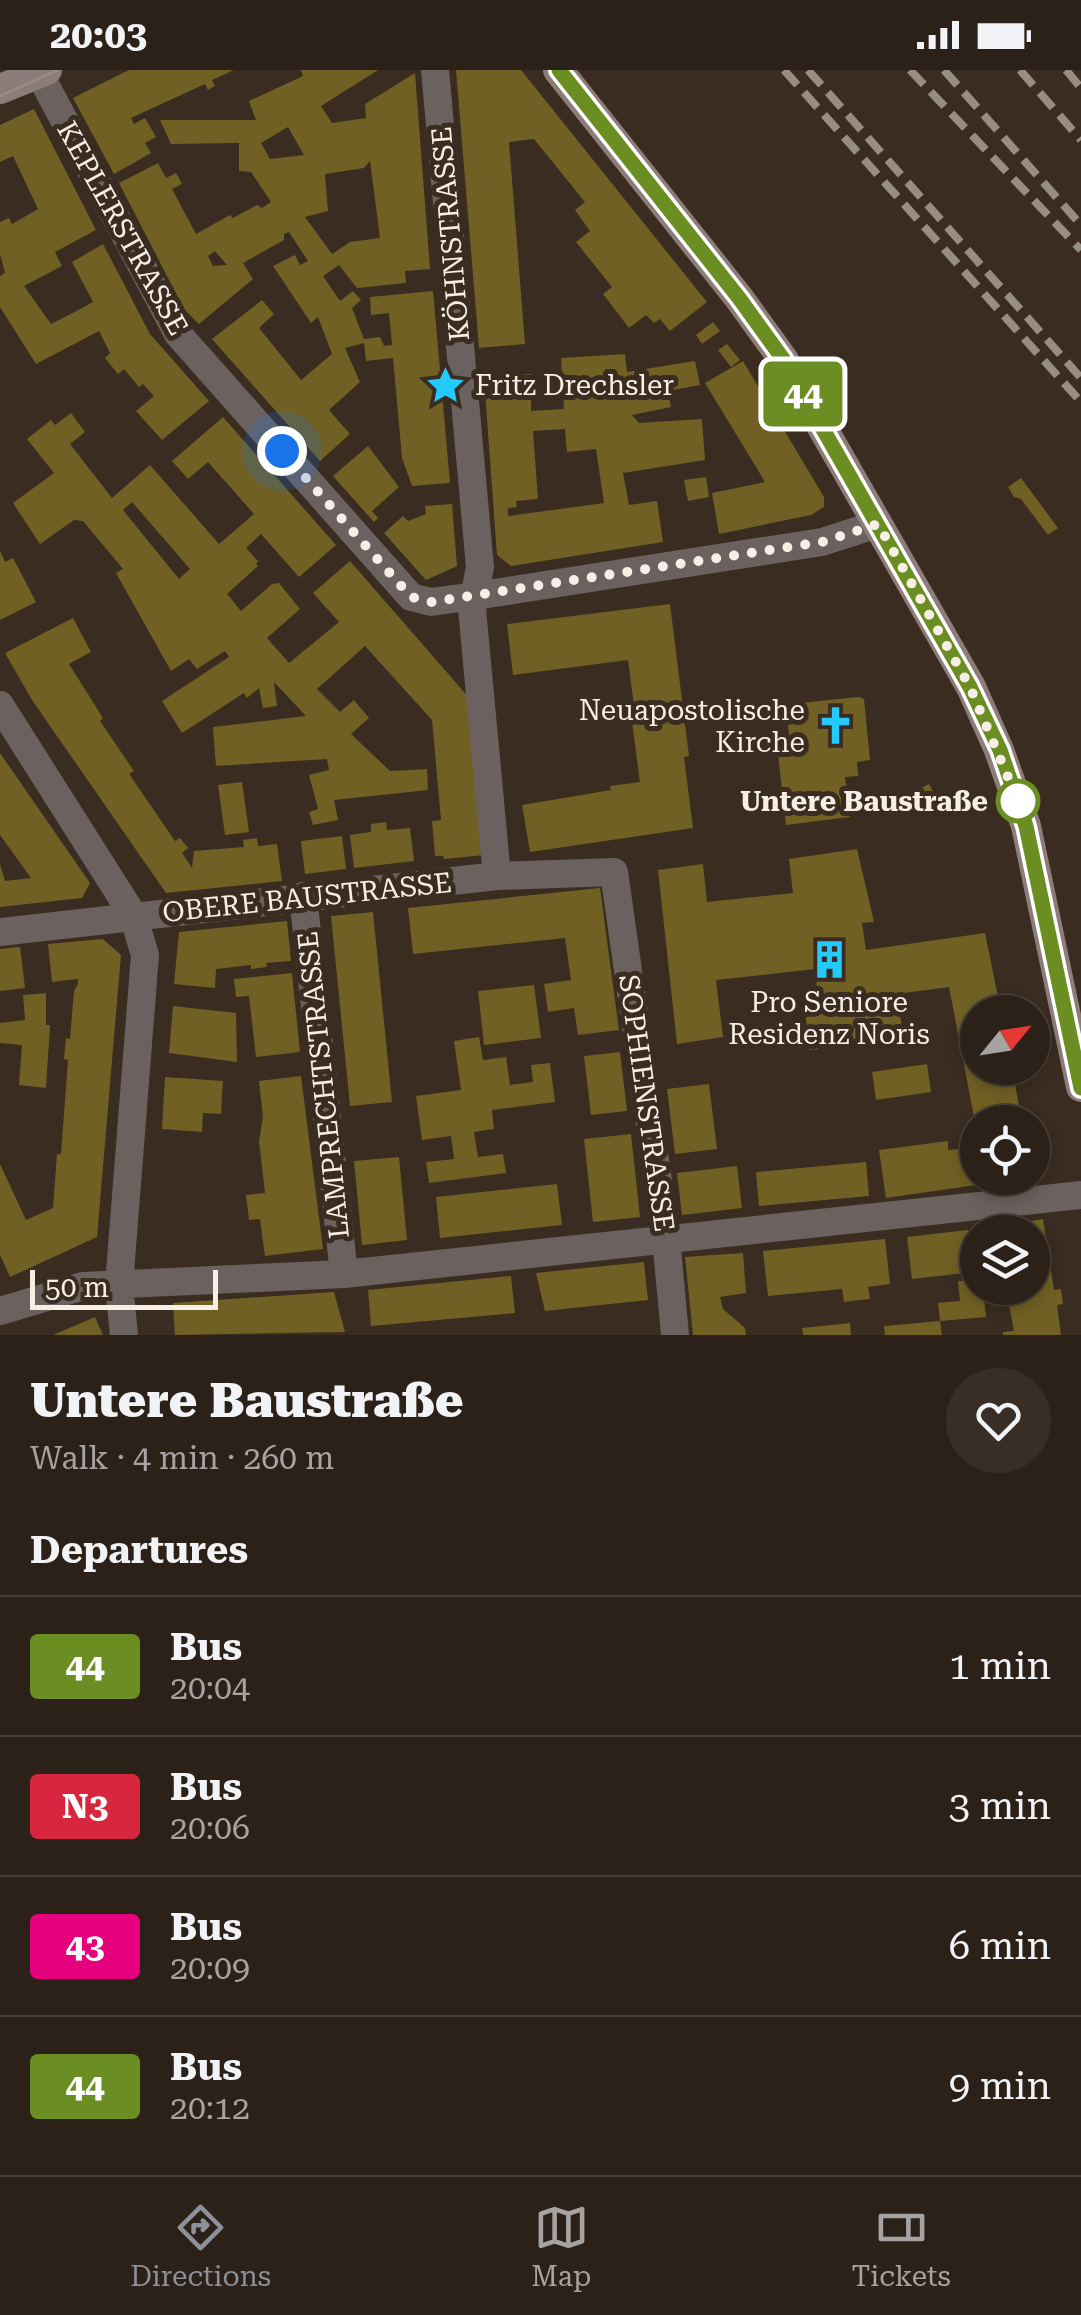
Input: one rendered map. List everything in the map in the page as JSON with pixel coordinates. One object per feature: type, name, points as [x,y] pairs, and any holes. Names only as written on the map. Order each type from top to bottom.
[{"type":"main road","points":[[558,70],[783,359],[970,687],[1013,787],[1036,864],[1081,1088]]},
{"type":"main road","points":[[0,89],[43,72]]},
{"type":"street","name":"KÖHNSTRASSE","points":[[435,70],[480,567],[472,609],[496,876]]},
{"type":"street","name":"KEPLERSTRASSE","points":[[43,72],[178,334],[411,597],[431,602],[822,542],[878,524]]},
{"type":"street","points":[[0,705],[133,916],[145,955],[119,1285],[124,1335]]},
{"type":"street","name":"OBERE BAUSTRASSE","points":[[0,932],[496,876],[614,872]]},
{"type":"street","name":"SOPHIENSTRASSE","points":[[614,872],[666,1238],[674,1335]]},
{"type":"street","name":"LAMPRECHTSTRASSE","points":[[303,896],[344,1274]]},
{"type":"street","points":[[0,1311],[83,1286],[344,1274],[1081,1195]]},
{"type":"building","points":[[129,70],[234,70],[212,80],[215,86],[208,90],[205,84],[131,118],[134,124],[145,118],[156,137],[145,143],[151,153],[114,174],[73,98]]},
{"type":"building","points":[[301,70],[378,70],[321,106],[332,123],[366,118],[365,104],[415,73],[430,269],[405,271],[406,283],[357,288],[339,265],[323,276],[340,301],[353,291],[361,300],[352,308],[364,339],[380,337],[384,346],[392,345],[389,313],[371,315],[370,297],[433,291],[450,483],[412,486],[402,458],[393,358],[366,361],[364,343],[345,348],[360,382],[329,410],[350,434],[320,461],[212,339],[262,300],[274,314],[259,328],[301,380],[332,354],[318,317],[311,323],[273,266],[295,255],[300,265],[308,261],[289,232],[284,234],[284,240],[243,263],[253,279],[199,324],[184,309],[119,183],[158,163],[166,178],[176,173],[182,184],[172,189],[196,234],[230,215],[233,218],[257,205],[262,208],[271,202],[251,172],[239,171],[239,143],[171,144],[160,120],[256,120],[249,101],[303,76]],"holes":[[[288,127],[304,155],[270,159],[261,143]],[[370,161],[380,238],[350,242],[332,254],[305,217],[328,211],[325,174],[364,168]],[[215,251],[227,265],[213,266],[208,256]]]},
{"type":"building","points":[[456,70],[521,70],[707,302],[670,331],[660,319],[654,323],[646,315],[629,328],[603,294],[612,287],[576,242],[590,231],[575,210],[585,202],[534,139],[509,142],[525,344],[479,348]]},
{"type":"building","points":[[34,109],[96,230],[55,252],[62,266],[24,286],[51,324],[86,306],[93,302],[72,262],[103,244],[150,334],[209,401],[162,440],[136,411],[154,396],[143,384],[139,387],[124,369],[118,374],[105,358],[110,353],[99,331],[36,364],[0,307],[0,276],[5,273],[0,254],[0,222],[9,218],[12,224],[38,209],[13,156],[0,162],[0,125]]},
{"type":"building","points":[[713,322],[720,331],[702,344],[696,335]]},
{"type":"building","points":[[727,344],[740,360],[731,367],[718,350]]},
{"type":"building","points":[[625,354],[627,372],[695,361],[700,385],[668,391],[671,407],[632,415],[639,423],[702,419],[705,460],[623,473],[629,505],[657,501],[663,542],[511,566],[497,555],[484,378],[531,374],[531,411],[564,409],[561,358]],"holes":[[[565,429],[567,452],[596,449],[604,503],[508,516],[508,508],[517,507],[516,501],[538,499],[533,431]]]},
{"type":"building","points":[[743,361],[824,497],[824,507],[811,515],[719,534],[712,493],[765,482],[705,383]]},
{"type":"building","points":[[71,413],[85,432],[70,444],[112,498],[150,465],[219,544],[254,514],[208,462],[188,479],[172,461],[223,417],[336,545],[299,577],[261,534],[246,548],[258,566],[227,594],[241,611],[272,584],[279,583],[300,609],[267,638],[289,663],[339,622],[313,593],[350,561],[471,700],[485,855],[444,859],[435,856],[432,821],[441,820],[432,720],[365,646],[317,689],[340,712],[354,700],[369,718],[351,734],[390,771],[427,769],[428,790],[334,800],[338,820],[313,825],[309,812],[318,809],[309,775],[329,770],[327,759],[216,766],[213,727],[306,716],[274,682],[277,706],[263,708],[259,688],[247,698],[244,693],[182,733],[162,701],[229,657],[225,651],[197,669],[189,659],[171,671],[116,573],[123,569],[83,521],[74,520],[40,544],[13,503],[54,473],[27,439],[51,420],[55,425]],"holes":[[[132,502],[190,569],[179,579],[123,510]]]},
{"type":"building","points":[[368,446],[399,487],[372,511],[378,518],[374,522],[333,476]]},
{"type":"building","points":[[706,477],[709,497],[688,501],[684,480]]},
{"type":"building","points":[[1021,478],[1058,528],[1048,535],[1008,487]]},
{"type":"building","points":[[452,504],[457,566],[426,580],[384,533],[403,516],[408,521],[426,514],[425,506]]},
{"type":"building","points":[[0,551],[5,562],[13,558],[36,602],[0,620]]},
{"type":"building","points":[[670,604],[689,756],[684,757],[693,828],[530,852],[522,805],[640,782],[630,707],[634,706],[628,660],[513,675],[507,624]]},
{"type":"building","points":[[73,618],[91,652],[69,664],[103,718],[100,721],[134,771],[129,774],[175,841],[180,838],[188,848],[182,853],[192,868],[194,851],[244,847],[243,840],[257,838],[258,846],[277,844],[282,881],[166,893],[32,700],[5,653]]},
{"type":"building","points":[[864,699],[870,760],[857,762],[858,776],[845,777],[850,817],[786,825],[776,736],[789,735],[787,719],[802,718],[800,703]]},
{"type":"building","points":[[0,753],[90,883],[82,898],[0,907],[0,864],[5,881],[31,878],[0,835]]},
{"type":"building","points":[[242,782],[249,832],[225,835],[218,785]]},
{"type":"building","points":[[929,784],[935,795],[922,802],[917,790]]},
{"type":"building","points":[[386,822],[387,830],[410,828],[414,861],[354,868],[350,835],[371,832],[371,824]]},
{"type":"building","points":[[342,836],[346,869],[305,874],[301,841]]},
{"type":"building","name":"Pro Seniore Residenz Noris","points":[[857,849],[874,922],[862,923],[866,950],[985,933],[998,995],[960,995],[960,1044],[949,987],[897,994],[903,1036],[809,1050],[804,998],[818,996],[815,969],[716,980],[723,1037],[677,1044],[658,870],[703,864],[707,902],[793,893],[789,859]]},
{"type":"building","points":[[600,888],[619,1030],[578,1035],[574,1008],[548,1012],[544,984],[571,980],[565,938],[413,954],[408,908]]},
{"type":"building","points":[[373,912],[392,1102],[350,1106],[331,916]]},
{"type":"building","points":[[287,921],[291,961],[251,969],[251,965],[216,969],[215,988],[174,984],[179,932]]},
{"type":"building","points":[[103,939],[121,955],[97,1237],[10,1277],[0,1255],[0,1164],[26,1220],[53,1208],[57,1154],[61,1154],[66,1038],[70,1039],[78,979],[52,982],[48,944]]},
{"type":"building","points":[[20,947],[25,988],[0,991],[0,949]]},
{"type":"building","points":[[292,973],[300,1052],[256,1057],[249,996],[236,997],[234,979]]},
{"type":"building","points":[[534,985],[541,1038],[484,1045],[478,991]]},
{"type":"building","points":[[46,993],[46,1025],[50,1025],[46,1088],[19,1085],[22,1045],[0,1043],[0,1023],[25,1020],[23,995]]},
{"type":"building","points":[[173,1006],[236,1013],[237,1062],[169,1053]]},
{"type":"building","points":[[479,1037],[483,1060],[506,1057],[510,1085],[533,1082],[531,1065],[550,1063],[555,1102],[492,1110],[494,1129],[474,1132],[478,1157],[503,1154],[506,1173],[429,1183],[426,1162],[454,1159],[451,1136],[422,1140],[416,1096],[461,1090],[454,1041]]},
{"type":"building","points":[[620,1052],[627,1111],[591,1115],[584,1056]]},
{"type":"building","points":[[927,1064],[931,1092],[876,1100],[872,1072]]},
{"type":"building","points":[[301,1076],[323,1249],[265,1256],[260,1219],[249,1220],[246,1195],[265,1193],[259,1141],[263,1117],[259,1081]]},
{"type":"building","points":[[165,1077],[223,1081],[221,1114],[203,1113],[202,1132],[162,1129]]},
{"type":"building","points":[[709,1084],[717,1149],[675,1154],[667,1089]]},
{"type":"building","name":"Pro Seniore Residenz Noris","points":[[968,1085],[1015,1085],[1019,1105],[972,1105]]},
{"type":"building","points":[[631,1134],[640,1217],[593,1222],[584,1139]]},
{"type":"building","points":[[948,1141],[948,1150],[960,1149],[960,1187],[886,1198],[879,1150]]},
{"type":"building","points":[[399,1157],[407,1240],[362,1245],[354,1161]]},
{"type":"building","points":[[866,1162],[869,1196],[759,1206],[756,1172]]},
{"type":"building","points":[[737,1166],[742,1208],[682,1215],[677,1173]]},
{"type":"building","points":[[557,1184],[562,1225],[440,1238],[436,1197]]},
{"type":"building","points":[[960,1231],[960,1273],[912,1279],[907,1237]]},
{"type":"building","points":[[885,1239],[890,1284],[868,1287],[870,1299],[844,1302],[842,1289],[768,1296],[763,1251]]},
{"type":"building","points":[[743,1253],[746,1293],[720,1297],[723,1309],[745,1328],[746,1335],[693,1335],[685,1257]]},
{"type":"building","points":[[644,1262],[648,1300],[545,1311],[536,1273]]},
{"type":"building","points":[[1050,1264],[1054,1290],[1061,1289],[1063,1304],[1057,1305],[1061,1335],[1003,1335],[1014,1331],[1009,1305],[1050,1305]]},
{"type":"building","points":[[511,1276],[515,1313],[371,1326],[368,1290]]},
{"type":"building","points":[[334,1292],[345,1332],[175,1335],[173,1303]]},
{"type":"building","points":[[938,1303],[985,1305],[986,1317],[940,1321]]},
{"type":"building","points":[[95,1317],[103,1335],[53,1335]]},
{"type":"building","points":[[940,1321],[942,1335],[885,1335],[884,1326]]},
{"type":"building","points":[[850,1323],[851,1335],[803,1335],[802,1328]]},
{"type":"tram line","points":[[0,96],[58,70]]},
{"type":"railway","points":[[784,70],[1081,402]]},
{"type":"railway","points":[[808,70],[1081,378]]},
{"type":"railway","points":[[910,70],[1081,250]]},
{"type":"railway","points":[[944,70],[1081,225]]},
{"type":"railway","points":[[1020,70],[1081,140]]},
{"type":"railway","points":[[1066,70],[1081,88]]},
{"type":"bus line","name":"44","points":[[559,70],[783,359],[970,687],[1000,750],[1026,826],[1081,1088]]},
{"type":"place","name":"Fritz Drechsler","points":[[445,385]]},
{"type":"place","name":"Neuapostolische Kirche","points":[[835,726]]},
{"type":"place","name":"Untere Baustraße","points":[[1018,801]]},
{"type":"place","name":"Pro Seniore Residenz Noris","points":[[829,959]]},
{"type":"route","points":[[282,451],[411,597],[431,602],[822,542],[878,524],[970,687],[1000,750],[1018,801]]}]
